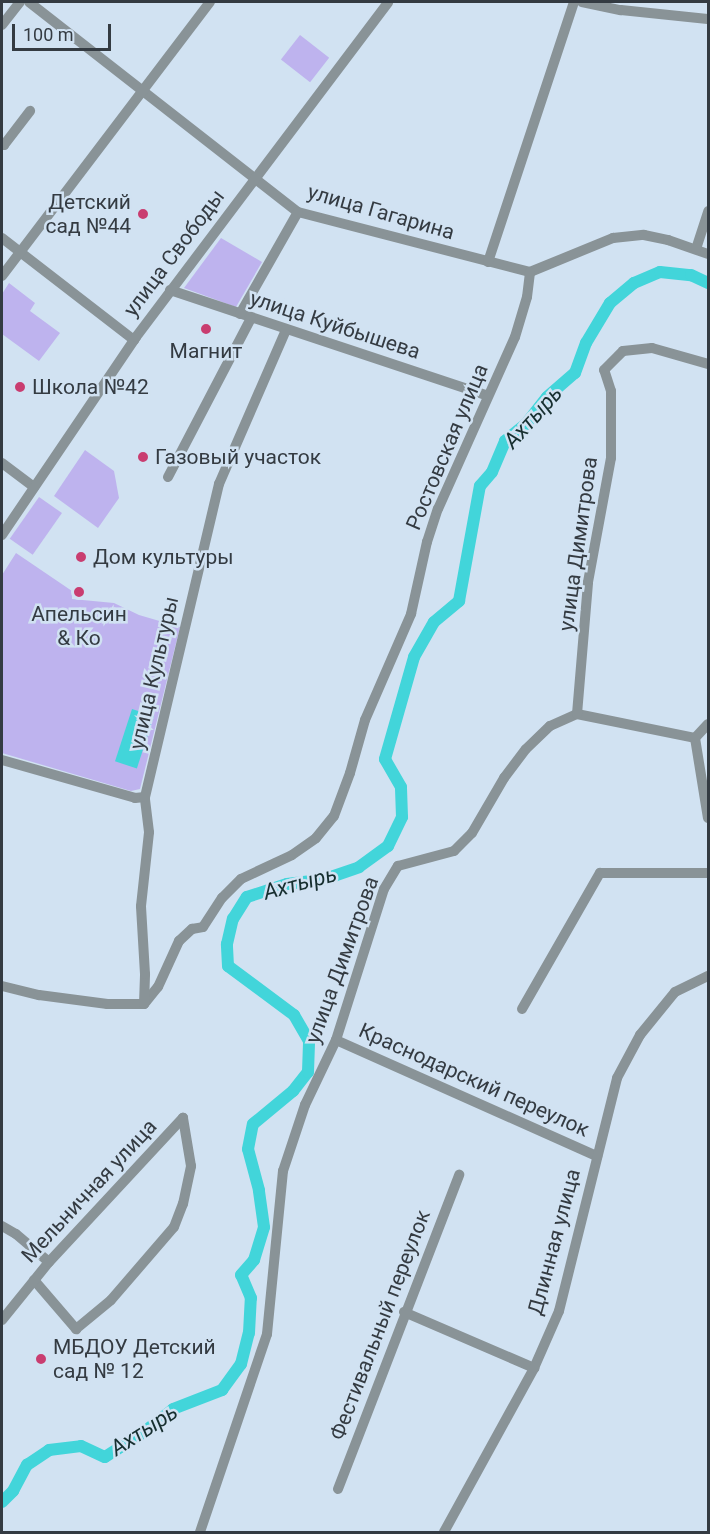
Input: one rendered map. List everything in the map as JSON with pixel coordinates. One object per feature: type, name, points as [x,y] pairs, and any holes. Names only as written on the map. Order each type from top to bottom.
[{"type":"street","points":[[2,26],[20,2]]},
{"type":"street","name":"улица Гагарина","points":[[29,2],[298,212],[530,272]]},
{"type":"street","points":[[2,276],[210,2]]},
{"type":"street","name":"улица Свободы","points":[[2,535],[170,290],[388,2]]},
{"type":"street","points":[[488,262],[574,2]]},
{"type":"street","points":[[582,2],[621,10],[708,19]]},
{"type":"street","points":[[2,143],[4,145],[30,111]]},
{"type":"street","points":[[696,249],[708,211]]},
{"type":"street","points":[[168,477],[298,212]]},
{"type":"street","points":[[530,272],[613,238],[644,235],[708,254]]},
{"type":"street","points":[[2,238],[134,340]]},
{"type":"street","name":"Ростовская улица","points":[[144,1004],[158,987],[179,941],[192,929],[203,927],[222,898],[241,879],[292,855],[316,838],[334,816],[350,773],[365,720],[411,614],[427,542],[438,509],[515,337],[527,297],[530,272]]},
{"type":"street","name":"улица Куйбышева","points":[[170,290],[488,396]]},
{"type":"street","name":"улица Культуры","points":[[144,1004],[146,974],[141,906],[149,832],[146,797],[219,484],[286,330]]},
{"type":"street","name":"улица Димитрова","points":[[200,1533],[267,1334],[283,1171],[305,1105],[336,1040],[384,889],[399,866],[454,850],[472,833],[504,778],[526,748],[550,726],[577,714],[588,582],[611,458],[611,391],[604,370],[623,351],[652,348],[708,364]]},
{"type":"street","points":[[2,463],[33,487]]},
{"type":"street","points":[[577,714],[695,738]]},
{"type":"street","points":[[695,738],[708,724]]},
{"type":"street","points":[[695,738],[708,818]]},
{"type":"street","points":[[2,760],[135,798],[146,797]]},
{"type":"street","points":[[522,1009],[600,873],[708,873]]},
{"type":"street","name":"Длинная улица","points":[[444,1533],[534,1368],[559,1311],[617,1078],[640,1035],[675,992],[708,976]]},
{"type":"street","points":[[2,986],[39,995],[95,1002],[144,1004]]},
{"type":"street","name":"Краснодарский переулок","points":[[336,1040],[597,1156]]},
{"type":"street","name":"Мельничная улица","points":[[2,1320],[33,1280],[49,1262],[183,1118],[191,1166],[183,1204],[174,1227],[111,1300],[76,1329],[33,1280]]},
{"type":"street","name":"Фестивальный переулок","points":[[338,1489],[404,1312],[459,1175]]},
{"type":"street","points":[[2,1226],[16,1234],[49,1262]]},
{"type":"street","points":[[404,1312],[534,1368]]},
{"type":"shaded area","points":[[300,35],[329,58],[310,82],[281,59]]},
{"type":"shaded area","points":[[221,238],[262,262],[236,307],[184,288]]},
{"type":"shaded area","points":[[9,283],[35,303],[30,311],[60,333],[39,361],[2,334],[2,294]]},
{"type":"shaded area","points":[[85,450],[114,471],[119,498],[98,528],[54,496]]},
{"type":"shaded area","points":[[39,497],[62,513],[33,555],[10,539]]},
{"type":"shaded area","points":[[16,553],[72,591],[72,599],[114,603],[139,615],[180,627],[140,789],[131,791],[2,753],[2,575]]},
{"type":"water","points":[[132,709],[154,716],[137,768],[115,761]]},
{"type":"waterway","name":"Ахтырь","points":[[2,1502],[13,1491],[27,1465],[49,1450],[81,1446],[105,1457],[144,1432],[173,1409],[222,1390],[241,1364],[249,1333],[251,1298],[241,1275],[254,1260],[264,1227],[259,1190],[248,1149],[253,1124],[293,1091],[308,1072],[309,1041],[294,1015],[228,966],[227,944],[233,919],[247,897],[287,884],[322,880],[359,867],[388,846],[402,817],[401,787],[385,759],[414,657],[434,622],[459,601],[480,486],[492,472],[505,441],[526,424],[547,397],[575,373],[586,343],[610,303],[634,283],[660,272],[691,275],[708,283]]},
{"type":"place","name":"Детский сад №44","points":[[143,214]]},
{"type":"place","name":"Магнит","points":[[206,329]]},
{"type":"place","name":"Школа №42","points":[[20,387]]},
{"type":"place","name":"Газовый участок","points":[[143,457]]},
{"type":"place","name":"Дом культуры","points":[[81,557]]},
{"type":"place","name":"Апельсин & Ко","points":[[79,592]]},
{"type":"place","name":"МБДОУ Детский сад № 12","points":[[41,1359]]}]
